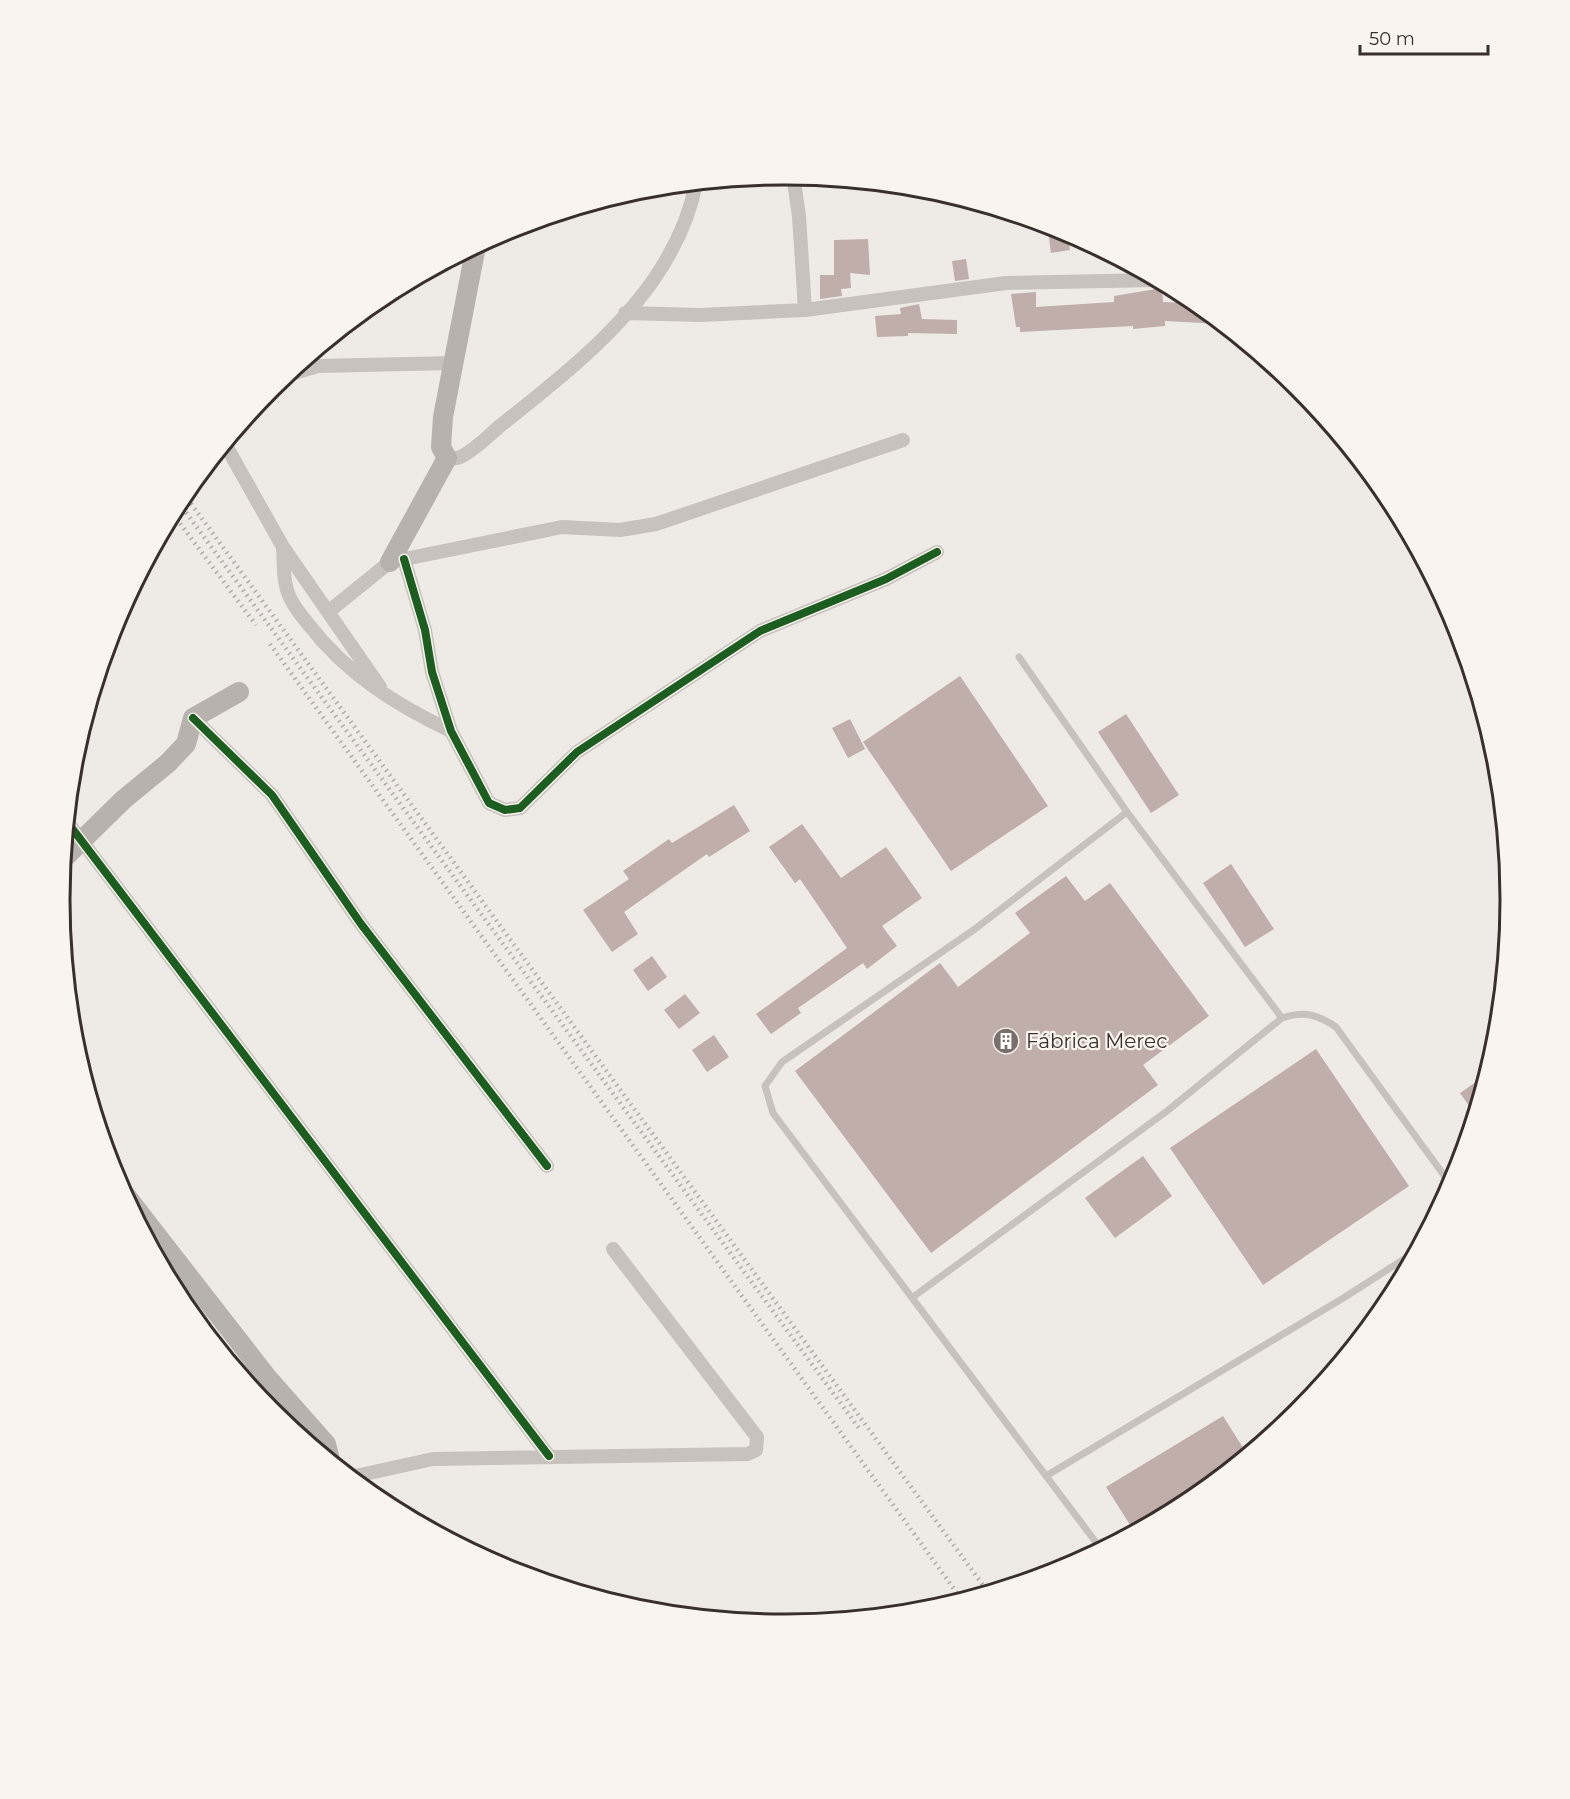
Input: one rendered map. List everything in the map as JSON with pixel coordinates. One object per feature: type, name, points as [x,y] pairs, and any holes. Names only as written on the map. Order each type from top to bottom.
[{"type":"street","points":[[795,185],[799,216],[805,310]]},
{"type":"street","points":[[447,458],[462,457],[521,410],[595,344],[625,313],[651,284],[674,248],[691,208],[694,191]]},
{"type":"street","points":[[447,458],[441,447],[453,363],[474,257]]},
{"type":"street","points":[[625,313],[701,315],[805,310],[1006,283],[1141,280]]},
{"type":"street","points":[[305,370],[328,365],[453,363]]},
{"type":"street","points":[[328,612],[397,561],[562,527],[620,530],[656,524],[903,440]]},
{"type":"street","points":[[229,451],[283,547],[387,697]]},
{"type":"street","points":[[447,458],[397,561],[425,630],[432,672],[451,731],[489,803],[505,810],[520,808],[577,752],[760,630],[886,579],[937,552]]},
{"type":"street","points":[[283,547],[286,587],[294,606],[344,665],[387,697],[451,731]]},
{"type":"street","points":[[72,849],[186,744],[193,718],[239,692]]},
{"type":"street","points":[[193,718],[272,795],[361,924],[547,1166]]},
{"type":"street","points":[[74,831],[549,1456]]},
{"type":"street","points":[[149,1226],[266,1376],[327,1444],[328,1448]]},
{"type":"street","points":[[362,1475],[433,1459],[747,1454],[756,1450],[757,1437],[613,1249]]},
{"type":"street","points":[[253,1377],[266,1376]]},
{"type":"lane","points":[[1019,657],[1127,812],[1282,1018]]},
{"type":"lane","points":[[1096,1542],[772,1113],[765,1086],[782,1062],[975,929],[1127,812]]},
{"type":"lane","points":[[913,1297],[1167,1111],[1282,1018],[1299,1013],[1319,1015],[1336,1027],[1444,1175]]},
{"type":"lane","points":[[1047,1476],[1345,1298],[1402,1261]]},
{"type":"building","points":[[1049,236],[1069,244],[1070,250],[1051,253]]},
{"type":"building","points":[[868,239],[870,275],[850,273],[851,288],[841,289],[842,296],[820,299],[820,275],[834,275],[834,240]]},
{"type":"building","points":[[966,259],[969,279],[955,281],[952,261]]},
{"type":"building","points":[[1155,289],[1162,293],[1163,302],[1178,302],[1207,323],[1165,321],[1165,326],[1133,329],[1133,326],[1020,332],[1020,327],[1016,327],[1011,294],[1036,292],[1036,307],[1114,302],[1114,296]]},
{"type":"building","points":[[919,304],[922,319],[957,320],[957,334],[908,333],[908,336],[877,337],[875,316],[901,314],[900,308]]},
{"type":"building","points":[[960,676],[1048,806],[951,871],[863,742]]},
{"type":"building","points":[[1126,714],[1179,795],[1151,813],[1098,732]]},
{"type":"building","points":[[850,719],[865,749],[848,758],[832,728]]},
{"type":"building","points":[[734,805],[750,831],[709,857],[707,854],[624,912],[638,934],[612,952],[583,910],[629,879],[623,871],[669,839],[672,843]]},
{"type":"building","points":[[802,824],[841,878],[886,847],[922,898],[882,926],[897,946],[867,969],[863,963],[798,1008],[801,1013],[771,1034],[756,1014],[847,948],[800,879],[795,883],[769,847]]},
{"type":"building","points":[[1231,864],[1274,929],[1245,947],[1203,883]]},
{"type":"building","name":"Fábrica Merec","points":[[1066,876],[1085,901],[1110,883],[1209,1016],[1143,1065],[1158,1085],[931,1253],[795,1071],[940,963],[958,987],[1030,933],[1015,913]]},
{"type":"building","points":[[652,956],[667,977],[648,991],[633,970]]},
{"type":"building","points":[[685,994],[700,1013],[679,1029],[664,1010]]},
{"type":"building","points":[[714,1035],[729,1057],[707,1072],[692,1050]]},
{"type":"building","points":[[1316,1049],[1409,1186],[1263,1285],[1170,1148]]},
{"type":"building","points":[[1475,1082],[1469,1106],[1460,1093]]},
{"type":"building","points":[[1143,1156],[1172,1196],[1115,1238],[1085,1198]]},
{"type":"building","points":[[1223,1416],[1243,1448],[1182,1494],[1130,1525],[1106,1487]]},
{"type":"railway","points":[[191,503],[983,1586]]},
{"type":"railway","points":[[185,512],[861,1431]]},
{"type":"railway","points":[[179,522],[256,625]]},
{"type":"railway","points":[[270,644],[957,1593]]},
{"type":"cycle path","points":[[404,559],[425,630],[432,672],[451,731],[489,803],[505,810],[520,808],[577,752],[760,631],[886,579],[937,552]]},
{"type":"cycle path","points":[[193,718],[272,795],[361,924],[547,1166]]},
{"type":"cycle path","points":[[74,831],[549,1456]]},
{"type":"place","name":"Fábrica Merec","points":[[1006,1041]]}]
